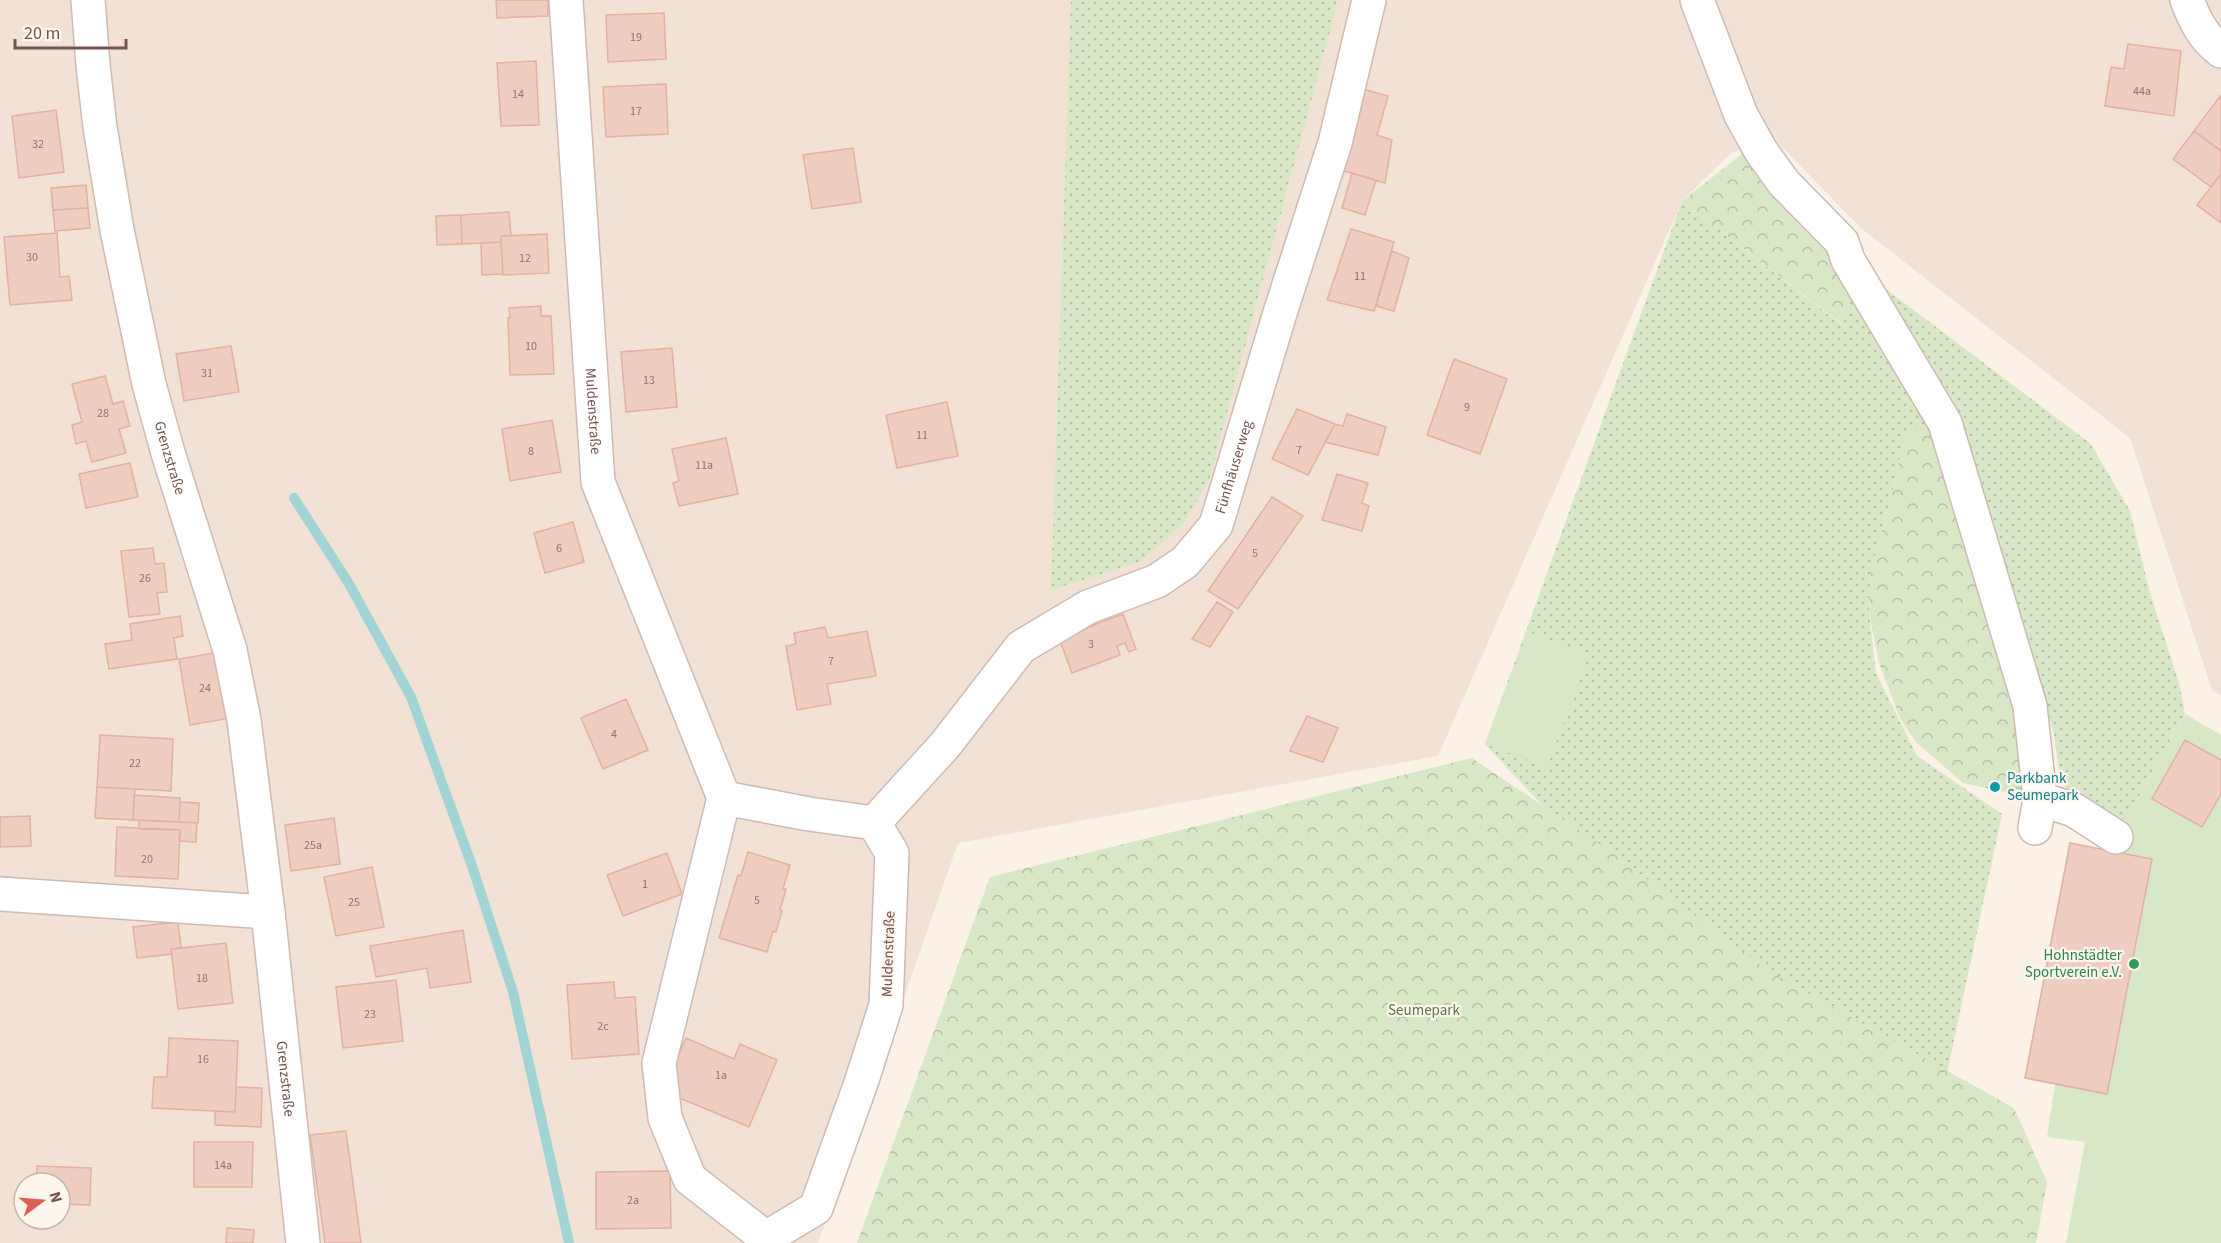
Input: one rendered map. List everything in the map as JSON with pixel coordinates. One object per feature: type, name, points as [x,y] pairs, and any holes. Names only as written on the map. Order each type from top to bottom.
[{"type":"street","name":"Grenzstraße","points":[[88,0],[100,127],[117,230],[149,384],[168,453],[230,650],[244,720],[268,912],[303,1243]]},
{"type":"street","name":"Muldenstraße","points":[[566,0],[598,482],[724,798],[659,1064],[665,1118],[690,1179],[766,1241],[816,1208],[886,1005],[892,853],[874,823]]},
{"type":"street","name":"Fünfhäuserweg","points":[[874,823],[945,745],[1021,647],[1088,607],[1157,580],[1185,562],[1216,525],[1280,313],[1335,143],[1369,0]]},
{"type":"street","points":[[1697,0],[1741,115],[1761,151],[1784,183],[1842,242],[1848,260],[1945,423],[2030,706],[2038,813],[2074,810],[2116,837]]},
{"type":"street","points":[[2187,0],[2194,19],[2209,41],[2221,51]]},
{"type":"street","points":[[724,798],[809,814],[874,823]]},
{"type":"street","points":[[0,894],[268,912]]},
{"type":"shaded area","points":[[0,0],[2221,0],[2221,696],[2212,690],[2130,438],[1862,229],[1774,139],[1731,153],[1682,201],[1438,756],[958,843],[818,1243],[0,1243]]},
{"type":"green space","points":[[1071,0],[1337,0],[1209,480],[1183,524],[1141,561],[1051,590]]},
{"type":"green space","points":[[1746,151],[1855,283],[1843,325],[1682,201]]},
{"type":"green space","points":[[1682,201],[1842,325],[1855,283],[1936,425],[1902,443],[1897,474],[1871,572],[1869,612],[1876,673],[1917,756],[2002,814],[1911,1243],[1597,864],[1485,744]]},
{"type":"green space","points":[[1866,274],[2091,444],[2130,511],[2150,593],[2179,683],[2185,714],[2120,830],[2067,791],[2059,771],[2054,735],[1970,448]]},
{"type":"green space","points":[[1936,425],[2021,712],[2029,797],[1963,783],[1916,742],[1900,718],[1879,663],[1869,612],[1871,572],[1897,474],[1902,443],[1914,427]]},
{"type":"green space","points":[[1528,632],[1589,655],[1547,767],[1485,744]]},
{"type":"green space","name":"Hohnstädter Sportverein e.V.","points":[[2185,714],[2221,735],[2221,1243],[2066,1243],[2085,1142],[2047,1137],[2055,1084],[2025,1078],[2070,843],[2109,850]]},
{"type":"green space","name":"Seumepark","points":[[1472,758],[1610,851],[1767,970],[2014,1108],[2047,1182],[2036,1243],[857,1243],[990,877]]},
{"type":"building","points":[[496,0],[548,0],[548,16],[497,18]]},
{"type":"building","points":[[664,13],[666,59],[608,62],[606,15]]},
{"type":"building","points":[[2128,44],[2181,51],[2174,116],[2105,106],[2111,67],[2124,69]]},
{"type":"building","points":[[536,61],[539,125],[501,126],[497,63]]},
{"type":"building","points":[[666,84],[668,134],[606,137],[603,87]]},
{"type":"building","points":[[1363,89],[1388,96],[1377,135],[1392,140],[1385,183],[1344,171]]},
{"type":"building","points":[[2221,95],[2221,151],[2194,131]]},
{"type":"building","points":[[56,110],[64,172],[19,178],[12,116]]},
{"type":"building","points":[[2194,131],[2221,151],[2221,174],[2211,187],[2173,159]]},
{"type":"building","points":[[853,148],[861,202],[812,209],[803,155]]},
{"type":"building","points":[[1352,173],[1376,180],[1365,215],[1342,208]]},
{"type":"building","points":[[2221,174],[2221,223],[2197,205]]},
{"type":"building","points":[[86,185],[88,208],[53,210],[51,188]]},
{"type":"building","points":[[88,208],[90,228],[55,231],[53,210]]},
{"type":"building","points":[[509,212],[511,236],[501,236],[501,242],[462,244],[461,215]]},
{"type":"building","points":[[461,215],[462,244],[437,245],[436,216]]},
{"type":"building","points":[[1351,229],[1394,242],[1374,311],[1327,300]]},
{"type":"building","points":[[57,233],[60,277],[69,276],[72,300],[10,305],[4,237]]},
{"type":"building","points":[[547,234],[549,273],[503,275],[501,236]]},
{"type":"building","points":[[501,242],[503,274],[482,275],[481,243]]},
{"type":"building","points":[[1392,251],[1409,258],[1394,311],[1376,306]]},
{"type":"building","points":[[541,306],[541,316],[551,316],[554,374],[510,375],[509,308]]},
{"type":"building","points":[[231,346],[239,392],[184,401],[176,354]]},
{"type":"building","points":[[672,348],[677,407],[626,412],[621,352]]},
{"type":"building","points":[[1454,359],[1507,379],[1480,454],[1427,435]]},
{"type":"building","points":[[105,376],[113,404],[123,401],[130,426],[119,429],[126,453],[92,462],[86,441],[76,444],[72,425],[82,422],[72,384]]},
{"type":"building","points":[[947,402],[958,456],[897,468],[886,415]]},
{"type":"building","points":[[1297,409],[1335,424],[1308,475],[1272,459]]},
{"type":"building","points":[[1347,414],[1386,427],[1378,455],[1325,442],[1335,424],[1343,426]]},
{"type":"building","points":[[552,420],[561,472],[510,481],[502,429]]},
{"type":"building","points":[[726,438],[738,494],[679,506],[673,483],[679,481],[672,449]]},
{"type":"building","points":[[130,463],[138,497],[86,508],[79,474]]},
{"type":"building","points":[[1337,474],[1368,483],[1362,503],[1369,506],[1362,531],[1322,520]]},
{"type":"building","points":[[1272,497],[1303,516],[1238,609],[1208,591]]},
{"type":"building","points":[[573,522],[584,562],[545,573],[534,533]]},
{"type":"building","points":[[153,548],[155,564],[164,563],[167,592],[157,593],[160,614],[129,617],[121,551]]},
{"type":"building","points":[[1217,602],[1233,612],[1210,647],[1192,639]]},
{"type":"building","points":[[1123,614],[1136,649],[1129,652],[1125,643],[1117,646],[1120,655],[1072,673],[1059,638]]},
{"type":"building","points":[[180,616],[183,636],[174,638],[177,659],[109,669],[105,644],[132,640],[130,624]]},
{"type":"building","points":[[825,627],[828,638],[867,631],[876,676],[827,684],[831,704],[797,710],[786,646],[796,644],[794,633]]},
{"type":"building","points":[[219,652],[231,718],[190,725],[179,659]]},
{"type":"building","points":[[626,699],[648,750],[603,769],[581,718]]},
{"type":"building","points":[[1307,716],[1338,728],[1323,762],[1290,751]]},
{"type":"building","points":[[100,735],[173,739],[171,791],[97,787]]},
{"type":"building","points":[[2185,740],[2221,760],[2221,794],[2202,827],[2152,799]]},
{"type":"building","points":[[97,787],[135,789],[133,820],[95,818]]},
{"type":"building","points":[[134,795],[180,798],[179,822],[133,820]]},
{"type":"building","points":[[180,802],[199,803],[198,823],[179,822]]},
{"type":"building","points":[[30,816],[31,846],[0,847],[0,817]]},
{"type":"building","points":[[334,818],[340,864],[291,871],[285,825]]},
{"type":"building","points":[[139,820],[197,823],[196,842],[179,841],[180,830],[139,829]]},
{"type":"building","points":[[117,827],[180,830],[178,879],[115,876]]},
{"type":"building","points":[[2070,843],[2152,859],[2107,1094],[2025,1078]]},
{"type":"building","points":[[748,852],[790,865],[783,889],[786,889],[780,910],[782,911],[767,952],[719,938],[738,875],[741,876]]},
{"type":"building","points":[[667,853],[682,894],[623,916],[607,875]]},
{"type":"building","points":[[372,867],[384,927],[336,936],[324,877]]},
{"type":"building","points":[[178,922],[181,948],[171,949],[172,954],[137,958],[133,927]]},
{"type":"building","points":[[463,930],[471,982],[430,988],[427,968],[376,977],[370,946]]},
{"type":"building","points":[[226,943],[233,1003],[178,1009],[171,949]]},
{"type":"building","points":[[396,980],[403,1041],[343,1048],[336,987]]},
{"type":"building","points":[[614,982],[615,998],[635,997],[639,1054],[572,1059],[567,985]]},
{"type":"building","points":[[169,1038],[238,1041],[235,1112],[152,1108],[154,1077],[167,1077]]},
{"type":"building","points":[[686,1038],[734,1059],[740,1044],[777,1060],[749,1127],[663,1091]]},
{"type":"building","points":[[236,1087],[262,1088],[261,1127],[215,1125],[215,1111],[235,1112]]},
{"type":"building","points":[[346,1131],[361,1243],[325,1243],[310,1135]]},
{"type":"building","points":[[194,1142],[253,1142],[252,1187],[194,1187]]},
{"type":"building","points":[[37,1166],[91,1168],[90,1205],[72,1204],[72,1171],[37,1171]]},
{"type":"building","points":[[670,1171],[671,1228],[596,1229],[596,1172]]},
{"type":"building","points":[[227,1228],[254,1230],[253,1243],[226,1243]]},
{"type":"waterway","points":[[294,498],[348,582],[411,697],[472,866],[513,992],[569,1243]]},
{"type":"place","name":"Parkbank Seumepark","points":[[1995,787]]},
{"type":"place","name":"Hohnstädter Sportverein e.V.","points":[[2134,964]]}]
